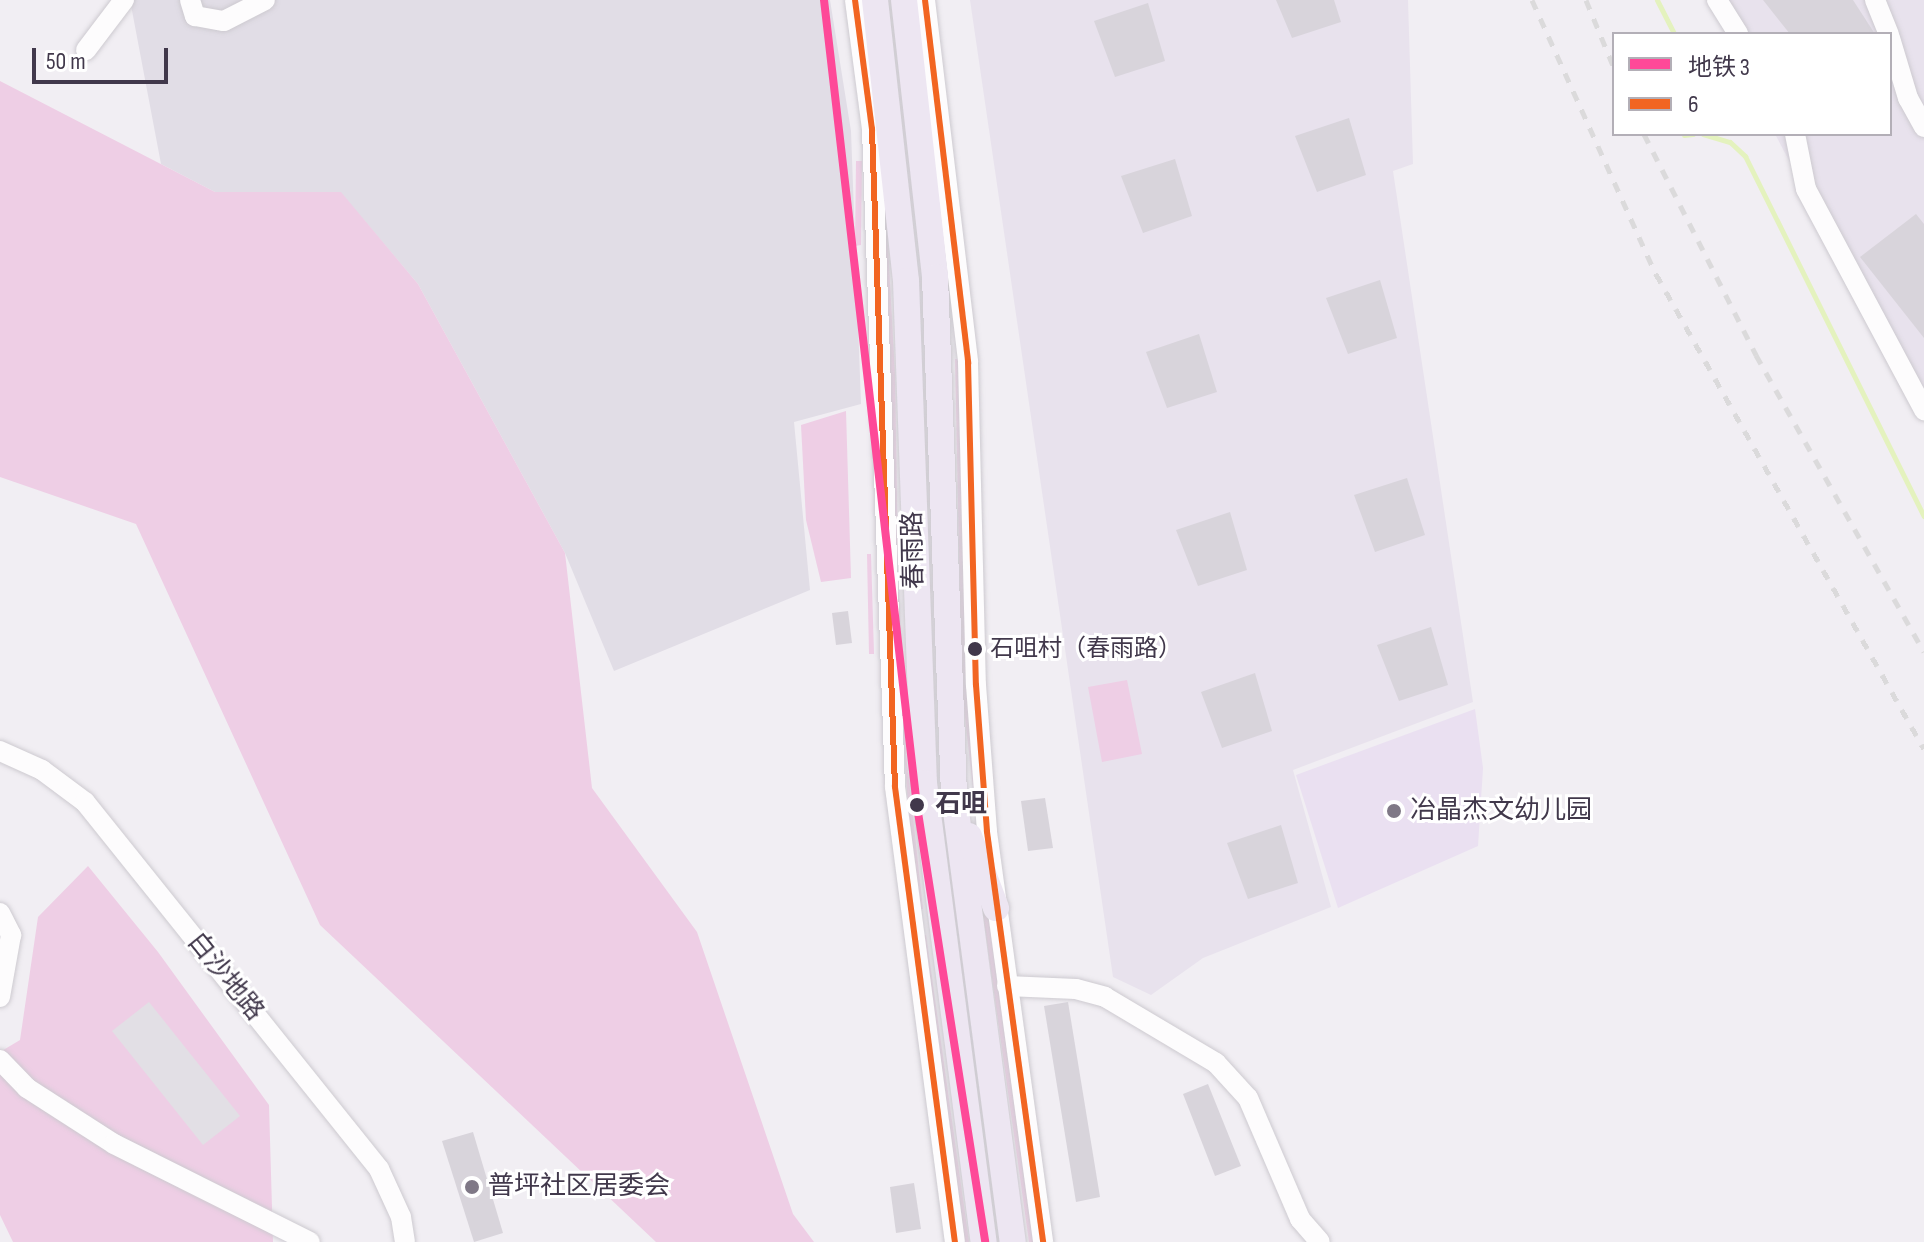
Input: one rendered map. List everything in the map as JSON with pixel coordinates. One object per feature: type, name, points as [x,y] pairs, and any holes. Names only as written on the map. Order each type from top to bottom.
[{"type":"main road","name":"春雨路","points":[[875,0],[906,281],[924,783],[984,1242]]},
{"type":"main road","name":"春雨路","points":[[904,0],[935,277],[954,796],[1013,1242]]},
{"type":"main road","points":[[954,796],[996,908]]},
{"type":"street","points":[[86,50],[124,0]]},
{"type":"street","points":[[190,0],[195,16],[224,21],[265,0]]},
{"type":"street","points":[[855,0],[872,129],[895,787],[955,1242]]},
{"type":"street","points":[[925,0],[968,362],[976,685],[996,908],[1043,1242]]},
{"type":"street","points":[[1717,0],[1737,32]]},
{"type":"street","points":[[1875,0],[1887,32]]},
{"type":"street","points":[[1892,46],[1908,98],[1924,127]]},
{"type":"street","points":[[1795,136],[1799,174],[1819,217],[1924,410]]},
{"type":"street","name":"白沙地路","points":[[0,751],[42,770],[85,802],[379,1169],[401,1217],[405,1242]]},
{"type":"street","points":[[0,913],[11,935],[0,997]]},
{"type":"street","points":[[1007,986],[1076,989],[1105,997],[1216,1063],[1248,1098],[1300,1219],[1320,1242]]},
{"type":"street","points":[[0,1060],[27,1088],[114,1144],[310,1242]]},
{"type":"shaded area","points":[[130,0],[830,0],[851,131],[861,404],[794,422],[810,590],[614,671],[565,553],[418,284],[341,193],[215,192],[161,164]]},
{"type":"shaded area","points":[[970,0],[1408,0],[1413,164],[1393,171],[1473,702],[1293,770],[1331,907],[1203,958],[1151,995],[1113,977]]},
{"type":"shaded area","points":[[1715,0],[1924,0],[1924,416],[1776,136],[1892,136],[1892,32],[1729,32]]},
{"type":"shaded area","points":[[0,81],[215,192],[341,192],[418,284],[565,553],[592,788],[697,932],[793,1214],[814,1242],[656,1242],[320,925],[136,524],[0,477]]},
{"type":"shaded area","points":[[856,161],[862,161],[861,245],[855,246]]},
{"type":"shaded area","points":[[885,191],[895,375],[898,560],[890,559],[880,229]]},
{"type":"shaded area","points":[[955,359],[960,359],[976,814],[962,691]]},
{"type":"shaded area","points":[[846,411],[851,578],[821,582],[806,520],[801,425]]},
{"type":"shaded area","points":[[867,554],[871,554],[874,654],[869,654]]},
{"type":"shaded area","points":[[899,592],[906,753],[923,909],[916,909],[892,593]]},
{"type":"shaded area","points":[[1127,680],[1142,754],[1102,762],[1088,687]]},
{"type":"shaded area","name":"冶晶杰文幼儿园","points":[[1475,709],[1483,768],[1478,846],[1338,908],[1296,775]]},
{"type":"shaded area","points":[[88,866],[158,952],[269,1105],[273,1242],[13,1242],[0,1215],[0,1052],[20,1040],[38,917]]},
{"type":"shaded area","points":[[981,899],[993,931],[1038,1242],[1029,1242]]},
{"type":"shaded area","points":[[926,935],[969,1242],[959,1242],[917,936]]},
{"type":"shaded area","points":[[149,1002],[240,1116],[203,1145],[112,1031]]},
{"type":"building","points":[[1276,0],[1334,0],[1341,22],[1292,38]]},
{"type":"building","points":[[1763,0],[1853,0],[1874,32],[1788,32]]},
{"type":"building","points":[[1148,3],[1165,61],[1115,77],[1094,21]]},
{"type":"building","points":[[1349,118],[1366,175],[1317,192],[1295,136]]},
{"type":"building","points":[[1175,159],[1192,216],[1143,233],[1121,176]]},
{"type":"building","points":[[1916,214],[1924,224],[1924,338],[1860,257]]},
{"type":"building","points":[[1380,280],[1397,338],[1348,354],[1326,298]]},
{"type":"building","points":[[1199,334],[1217,392],[1167,408],[1146,352]]},
{"type":"building","points":[[1407,478],[1425,535],[1375,552],[1354,495]]},
{"type":"building","points":[[1230,512],[1247,570],[1198,586],[1176,530]]},
{"type":"building","points":[[848,611],[852,643],[836,645],[832,613]]},
{"type":"building","points":[[1431,627],[1448,685],[1399,701],[1377,645]]},
{"type":"building","points":[[1255,673],[1272,731],[1222,748],[1201,692]]},
{"type":"building","points":[[1045,798],[1053,848],[1028,851],[1021,801]]},
{"type":"building","points":[[1281,825],[1298,883],[1248,899],[1227,843]]},
{"type":"building","points":[[1068,1002],[1100,1197],[1076,1202],[1044,1006]]},
{"type":"building","points":[[1208,1084],[1241,1166],[1215,1176],[1183,1094]]},
{"type":"building","name":"普坪社区居委会","points":[[473,1132],[503,1233],[474,1242],[442,1141]]},
{"type":"building","points":[[914,1183],[921,1229],[896,1233],[890,1187]]},
{"type":"waterway","points":[[1657,0],[1673,32]]},
{"type":"waterway","points":[[1710,136],[1730,142],[1745,156],[1924,516]]},
{"type":"railway","points":[[1532,0],[1656,274],[1924,749]]},
{"type":"railway","points":[[1586,0],[1612,63]]},
{"type":"railway","points":[[1645,136],[1756,355],[1924,652]]},
{"type":"metro line","name":"3","points":[[824,0],[917,806],[985,1242]]},
{"type":"transit line","name":"6","points":[[855,0],[872,129],[895,787],[955,1242]]},
{"type":"transit line","name":"6","points":[[925,0],[968,362],[976,685],[987,832],[1043,1242]]},
{"type":"place","name":"石咀村（春雨路）","points":[[975,649]]},
{"type":"place","name":"石咀","points":[[917,805]]},
{"type":"place","name":"冶晶杰文幼儿园","points":[[1394,811]]},
{"type":"place","name":"普坪社区居委会","points":[[472,1187]]}]
